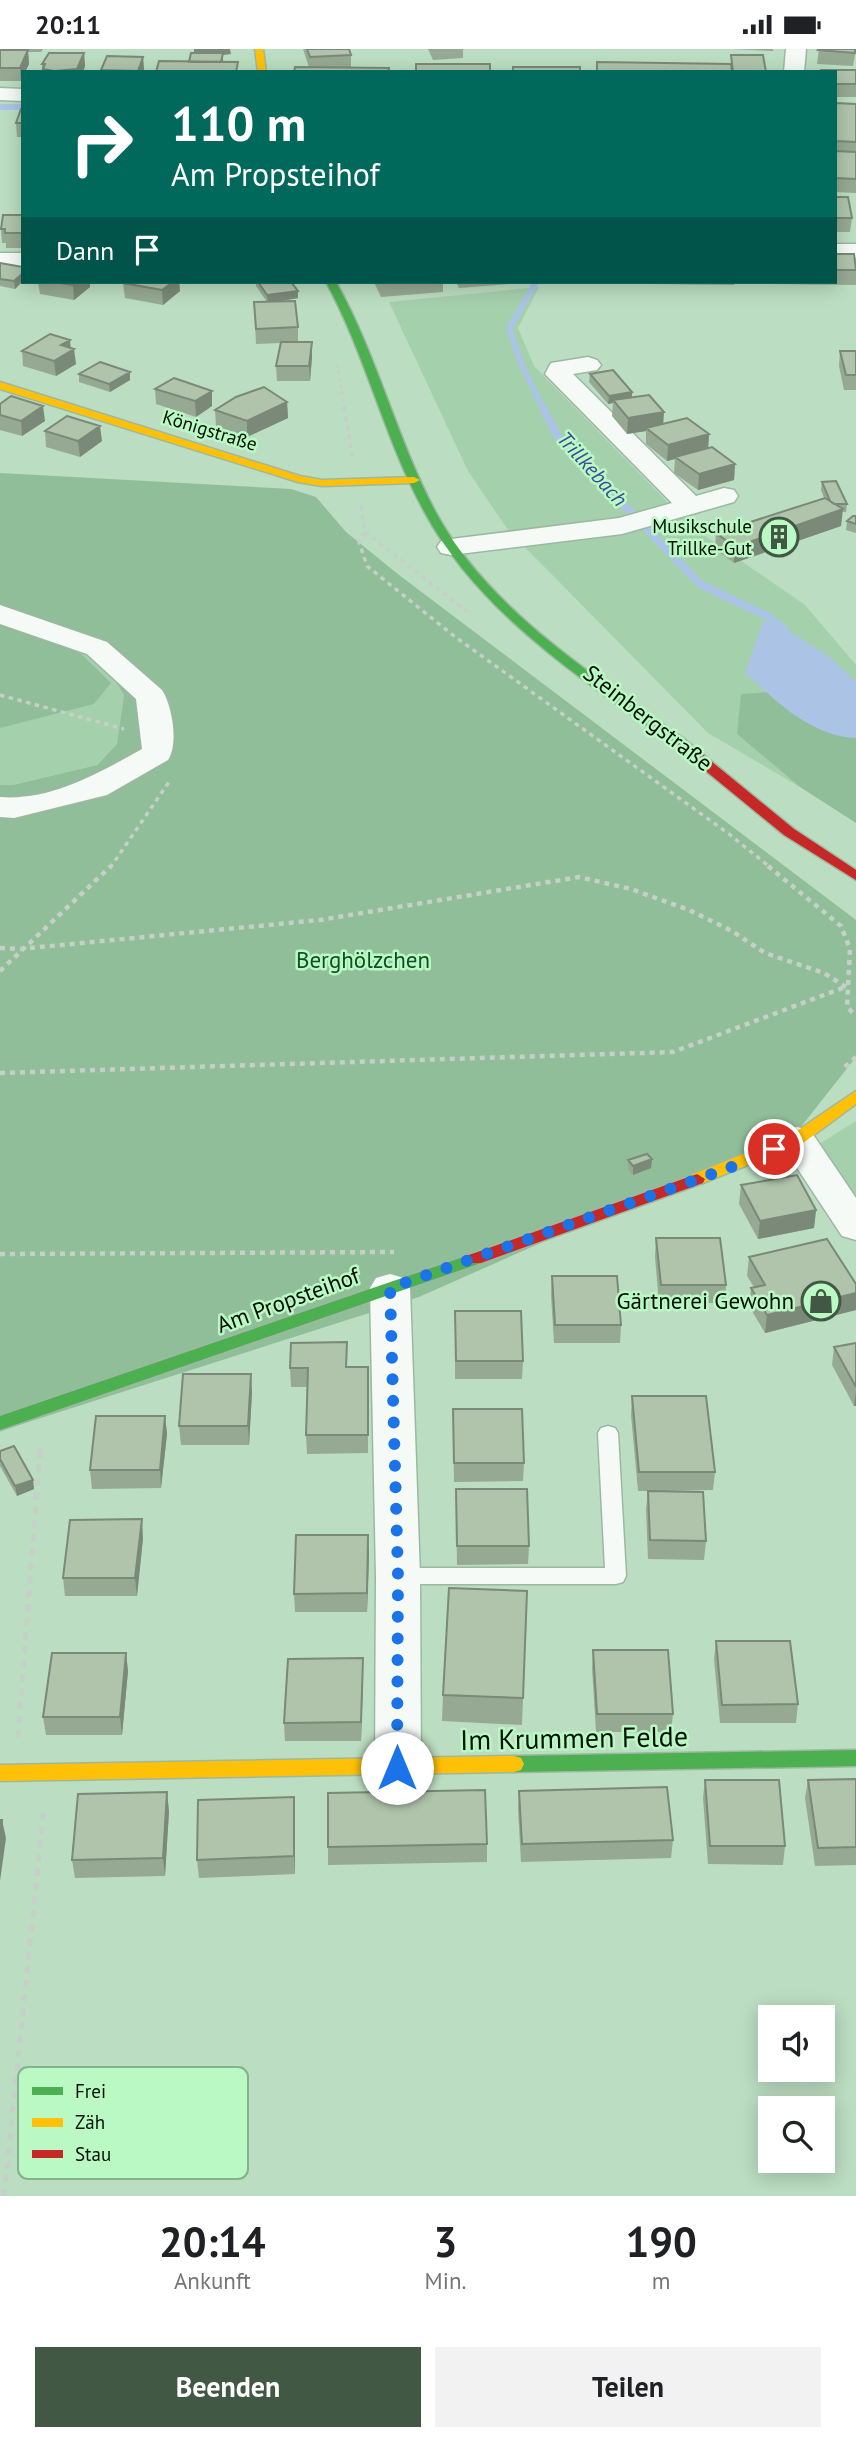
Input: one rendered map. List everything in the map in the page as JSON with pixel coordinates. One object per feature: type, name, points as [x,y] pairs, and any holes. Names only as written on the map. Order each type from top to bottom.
[{"type":"street","points":[[259,49],[262,70]]},
{"type":"street","points":[[794,70],[796,49]]},
{"type":"street","points":[[0,94],[21,95]]},
{"type":"street","points":[[0,114],[21,114]]},
{"type":"street","points":[[837,251],[856,251]]},
{"type":"street","points":[[0,260],[21,260]]},
{"type":"street","name":"Steinbergstraße","points":[[332,284],[365,339],[414,480],[451,547],[475,578],[531,628],[699,757],[802,841],[856,876]]},
{"type":"street","points":[[588,365],[560,367],[558,374],[691,506]]},
{"type":"street","name":"Königstraße","points":[[0,385],[298,478],[357,483],[414,480]]},
{"type":"street","points":[[451,547],[622,526],[656,519],[724,496]]},
{"type":"street","points":[[0,614],[97,648],[151,696],[157,745],[96,788],[14,808],[0,807]]},
{"type":"street","name":"Am Propsteihof","points":[[0,1423],[250,1339],[392,1270],[729,1168],[797,1139],[856,1096]]},
{"type":"street","points":[[797,1139],[856,1227]]},
{"type":"street","points":[[392,1270],[398,1576],[397,1768]]},
{"type":"street","name":"Im Krummen Felde","points":[[7,1773],[856,1758]]},
{"type":"lane","points":[[398,1576],[616,1576],[608,1433]]},
{"type":"path","points":[[335,351],[357,483]]},
{"type":"path","points":[[832,514],[856,522]]},
{"type":"path","points":[[365,532],[359,542],[367,566],[454,636],[729,834],[841,926],[850,949],[847,1007],[856,1016]]},
{"type":"path","points":[[0,695],[157,745],[171,779],[111,867],[20,949],[0,971]]},
{"type":"path","points":[[0,948],[20,949],[320,920],[579,877],[631,889],[679,906],[732,931],[765,953],[824,973],[846,987]]},
{"type":"path","points":[[0,1073],[673,1052],[846,987]]},
{"type":"path","points":[[0,1254],[392,1270]]},
{"type":"path","points":[[7,1773],[44,1407]]},
{"type":"path","points":[[4,2196],[48,1774]]},
{"type":"green space","points":[[539,287],[518,328],[534,366],[692,527],[805,605],[856,665],[856,686],[737,734],[800,787],[708,733],[508,530],[468,471],[389,302]]},
{"type":"green space","name":"Berghölzchen","points":[[0,473],[291,489],[316,497],[346,532],[399,575],[856,920],[856,1057],[800,1128],[419,1297],[0,1431],[0,785],[13,785],[97,765],[117,744],[124,695],[96,649],[0,615]]},
{"type":"green space","points":[[0,615],[96,649],[124,695],[117,744],[96,765],[13,785],[0,785]]},
{"type":"green space","points":[[0,622],[70,643],[111,683],[94,704],[0,728]]},
{"type":"green space","points":[[856,686],[856,823],[800,787],[737,734],[741,694]]},
{"type":"green space","points":[[856,1121],[856,1199],[813,1148]]},
{"type":"water","points":[[774,621],[831,658],[856,682],[856,738],[824,731],[796,716],[745,673],[763,622]]},
{"type":"building","points":[[307,49],[349,49],[351,55],[310,57]]},
{"type":"building","points":[[855,49],[855,53],[818,50]]},
{"type":"building","points":[[0,50],[28,50],[20,68],[0,68]]},
{"type":"building","points":[[49,53],[84,53],[77,69],[48,70],[43,69],[45,64],[42,64]]},
{"type":"building","points":[[191,53],[223,53],[221,62],[189,62]]},
{"type":"building","points":[[731,55],[763,55],[766,70],[733,70]]},
{"type":"building","points":[[107,56],[143,57],[138,70],[101,70]]},
{"type":"building","points":[[159,61],[238,62],[236,70],[157,70]]},
{"type":"building","points":[[597,62],[731,64],[732,70],[597,70]]},
{"type":"building","points":[[416,64],[490,64],[490,70],[416,70]]},
{"type":"building","points":[[295,67],[389,68],[388,70],[294,70]]},
{"type":"building","points":[[513,67],[580,67],[580,70],[513,70]]},
{"type":"building","points":[[837,70],[856,70],[856,84],[837,84]]},
{"type":"building","points":[[837,103],[856,104],[856,142],[837,141]]},
{"type":"building","points":[[21,109],[21,123],[16,123]]},
{"type":"building","points":[[837,151],[856,152],[856,179],[837,178]]},
{"type":"building","points":[[837,197],[848,197],[852,218],[837,218]]},
{"type":"building","points":[[3,215],[21,215],[21,233],[5,233],[5,229],[1,229]]},
{"type":"building","points":[[837,254],[854,254],[856,270],[837,270]]},
{"type":"building","points":[[0,263],[21,267],[21,275],[14,281],[0,279]]},
{"type":"building","points":[[129,284],[170,284],[162,290]]},
{"type":"building","points":[[259,284],[293,284],[298,291],[267,295]]},
{"type":"building","points":[[295,301],[298,327],[256,329],[254,302]]},
{"type":"building","points":[[50,334],[70,340],[61,345],[74,349],[54,361],[22,351]]},
{"type":"building","points":[[281,342],[312,342],[309,366],[276,366]]},
{"type":"building","points":[[840,351],[856,351],[856,375],[846,375]]},
{"type":"building","points":[[100,362],[130,372],[109,384],[79,374]]},
{"type":"building","points":[[613,370],[632,392],[609,396],[590,374]]},
{"type":"building","points":[[174,378],[212,391],[195,401],[155,389]]},
{"type":"building","points":[[264,387],[287,402],[247,421],[215,410],[236,397]]},
{"type":"building","points":[[649,395],[664,412],[628,418],[613,400]]},
{"type":"building","points":[[11,396],[43,406],[21,421],[0,415],[0,404]]},
{"type":"building","points":[[67,416],[100,426],[78,441],[45,431]]},
{"type":"building","points":[[687,418],[709,434],[668,445],[646,428]]},
{"type":"building","points":[[712,447],[735,464],[699,474],[675,457]]},
{"type":"building","points":[[836,481],[847,504],[834,504],[830,501],[822,482]]},
{"type":"building","points":[[825,498],[843,509],[735,547],[716,533]]},
{"type":"building","points":[[856,516],[856,524],[847,521]]},
{"type":"building","points":[[647,1154],[652,1159],[633,1166],[628,1160]]},
{"type":"building","points":[[797,1175],[816,1210],[760,1221],[741,1185]]},
{"type":"building","points":[[656,1238],[720,1238],[726,1285],[661,1285]]},
{"type":"building","points":[[827,1239],[856,1284],[856,1293],[767,1315],[751,1288],[765,1285],[749,1257]]},
{"type":"building","points":[[552,1276],[617,1276],[621,1325],[555,1325]]},
{"type":"building","points":[[455,1311],[521,1311],[523,1361],[456,1361]]},
{"type":"building","points":[[347,1342],[346,1367],[368,1367],[368,1435],[306,1435],[308,1368],[290,1368],[291,1343]]},
{"type":"building","points":[[856,1343],[856,1387],[834,1347]]},
{"type":"building","points":[[183,1374],[251,1374],[248,1426],[179,1426]]},
{"type":"building","points":[[632,1396],[706,1396],[715,1472],[639,1472]]},
{"type":"building","points":[[453,1409],[522,1409],[524,1463],[454,1463]]},
{"type":"building","points":[[96,1416],[165,1416],[160,1470],[90,1470]]},
{"type":"building","points":[[14,1446],[33,1480],[15,1486],[0,1459],[0,1451]]},
{"type":"building","points":[[456,1489],[527,1489],[529,1546],[457,1546]]},
{"type":"building","points":[[648,1491],[703,1492],[706,1541],[650,1540]]},
{"type":"building","points":[[142,1519],[135,1578],[63,1578],[70,1520]]},
{"type":"building","points":[[296,1535],[368,1535],[367,1593],[294,1594]]},
{"type":"building","points":[[449,1588],[527,1591],[523,1698],[443,1695]]},
{"type":"building","points":[[716,1641],[790,1641],[798,1704],[722,1705]]},
{"type":"building","points":[[593,1650],[668,1650],[673,1714],[597,1714]]},
{"type":"building","points":[[52,1653],[126,1653],[120,1717],[43,1717]]},
{"type":"building","points":[[363,1658],[361,1722],[284,1723],[288,1659]]},
{"type":"building","points":[[856,1779],[856,1847],[818,1848],[808,1780]]},
{"type":"building","points":[[705,1780],[779,1780],[785,1846],[710,1846]]},
{"type":"building","points":[[667,1787],[673,1840],[522,1844],[519,1791]]},
{"type":"building","points":[[485,1790],[487,1844],[328,1847],[328,1793]]},
{"type":"building","points":[[167,1792],[163,1858],[72,1860],[78,1794]]},
{"type":"building","points":[[294,1797],[294,1856],[197,1860],[198,1800]]},
{"type":"waterway","name":"Trillkebach","points":[[0,107],[21,107]]},
{"type":"waterway","name":"Trillkebach","points":[[535,284],[509,329],[522,366],[543,408]]},
{"type":"waterway","name":"Trillkebach","points":[[543,408],[558,437],[700,584],[769,617],[785,630]]},
{"type":"traffic: fast","points":[[332,284],[360,338],[416,484],[452,547],[478,580],[541,640],[679,742]]},
{"type":"traffic: fast","points":[[0,1423],[475,1259]]},
{"type":"traffic: fast","points":[[514,1764],[856,1758]]},
{"type":"traffic: slow","points":[[259,49],[262,70]]},
{"type":"traffic: slow","points":[[0,385],[298,479],[322,483],[414,480]]},
{"type":"traffic: slow","points":[[697,1179],[797,1139],[856,1096]]},
{"type":"traffic: slow","points":[[0,1773],[514,1764]]},
{"type":"traffic: jam","points":[[679,742],[789,832],[856,876]]},
{"type":"traffic: jam","points":[[475,1259],[697,1179]]},
{"type":"place","name":"Musikschule Trillke-Gut","points":[[779,537]]},
{"type":"place","name":"Gärtnerei Gewohn","points":[[821,1301]]},
{"type":"route","points":[[397,1768],[398,1576],[390,1288],[729,1168],[774,1149]]}]
